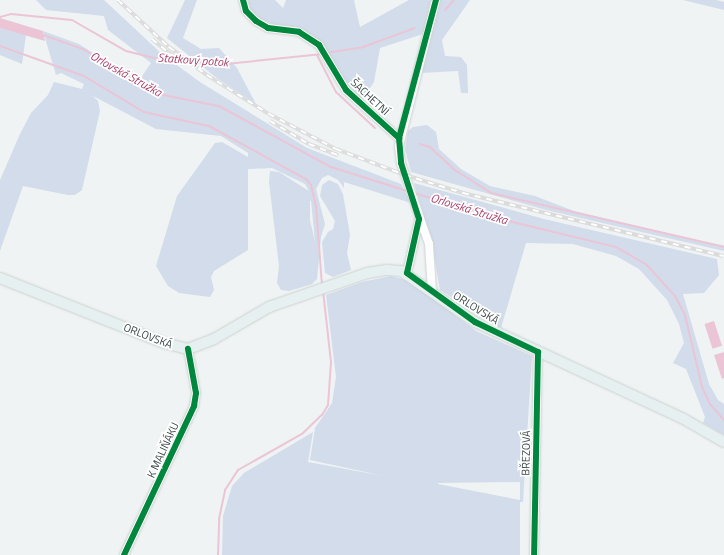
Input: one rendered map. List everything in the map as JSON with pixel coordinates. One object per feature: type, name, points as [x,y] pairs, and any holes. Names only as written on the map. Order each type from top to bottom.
[{"type":"main road","name":"ORLOVSKÁ","points":[[0,278],[164,343],[188,349],[214,339],[269,307],[322,288],[382,270],[407,273],[475,322],[682,418],[724,442]]},
{"type":"street","name":"ŠACHETNÍ","points":[[243,0],[246,11],[256,21],[268,28],[299,32],[320,45],[326,58],[346,90],[399,138]]},
{"type":"street","name":"ŠACHETNÍ","points":[[432,291],[429,244],[419,219],[401,163],[399,138],[436,0]]},
{"type":"street","points":[[407,273],[419,219]]},
{"type":"street","name":"K MALIŇÁKU","points":[[124,555],[194,406],[196,392],[188,349]]},
{"type":"street","name":"BŘEZOVÁ","points":[[534,555],[538,352]]},
{"type":"shaded area","points":[[36,0],[104,0],[163,55],[200,82],[307,148],[401,184],[411,203],[344,182],[344,188],[338,180],[328,175],[322,178],[316,189],[325,224],[321,237],[317,279],[312,284],[289,291],[281,290],[277,283],[279,266],[269,182],[270,171],[279,172],[309,191],[305,184],[272,168],[248,169],[248,250],[214,271],[211,277],[214,290],[210,297],[179,293],[168,286],[156,266],[177,196],[215,143],[222,142],[248,157],[248,153],[221,136],[156,129],[93,96],[98,101],[100,111],[82,190],[75,195],[68,195],[23,186],[0,251],[0,180],[20,134],[31,113],[48,95],[54,82],[82,89],[84,84],[61,73],[56,75],[43,31],[79,44],[138,82],[151,63],[108,30],[104,16],[46,10]],"holes":[[[311,201],[315,242],[310,220]]]},
{"type":"shaded area","points":[[185,0],[197,0],[183,38],[201,49],[219,48],[237,68],[256,104],[218,79],[167,38]]},
{"type":"shaded area","points":[[248,0],[275,0],[283,8],[286,0],[354,0],[360,27],[409,0],[431,0],[423,34],[380,48],[374,82],[362,100],[339,79],[321,45],[300,28],[274,25],[259,18],[250,10]]},
{"type":"shaded area","points":[[440,0],[470,0],[442,40],[445,56],[461,57],[467,65],[468,93],[461,93],[458,71],[421,73]]},
{"type":"shaded area","points":[[683,0],[716,0],[724,2],[724,10]]},
{"type":"shaded area","points":[[0,18],[43,31],[45,41],[0,28]]},
{"type":"shaded area","points":[[0,28],[26,35],[22,64],[0,55]]},
{"type":"shaded area","points":[[427,125],[436,132],[439,149],[461,169],[490,186],[535,196],[574,211],[724,247],[724,251],[546,210],[411,172],[405,149],[408,131],[413,127]]},
{"type":"shaded area","points":[[329,180],[338,184],[343,194],[350,235],[347,253],[351,270],[333,277],[325,273],[322,242],[328,232],[333,229],[335,221],[320,196],[322,185]]},
{"type":"shaded area","points":[[414,183],[544,219],[717,259],[719,275],[704,293],[683,294],[709,384],[718,400],[724,404],[724,435],[703,423],[705,417],[686,369],[673,363],[684,343],[679,324],[667,300],[639,269],[616,256],[573,244],[526,243],[501,328],[440,290],[432,244]]},
{"type":"shaded area","points":[[391,276],[409,281],[476,331],[532,356],[523,502],[520,502],[520,555],[222,555],[223,516],[232,486],[244,473],[313,432],[308,462],[384,476],[310,460],[315,428],[332,403],[336,377],[326,295],[362,282]],"holes":[[[520,482],[520,500],[438,484],[438,483]]]},
{"type":"shaded area","points":[[714,321],[722,346],[713,349],[704,324]]},
{"type":"shaded area","points":[[724,352],[724,378],[722,379],[714,355]]},
{"type":"waterway","name":"Statkový potok","points":[[445,10],[454,0]]},
{"type":"waterway","name":"Statkový potok","points":[[0,17],[11,14],[72,20],[126,51],[157,59],[226,64],[322,54]]},
{"type":"waterway","name":"Statkový potok","points":[[326,53],[363,47],[415,28]]},
{"type":"waterway","name":"Orlovská Stružka","points":[[43,35],[83,49],[158,94],[219,106],[331,167],[407,191]]},
{"type":"waterway","points":[[0,46],[84,76],[144,112],[209,126],[306,179],[311,185],[316,207],[322,285]]},
{"type":"waterway","points":[[317,55],[336,92],[375,128]]},
{"type":"waterway","points":[[420,144],[430,147],[455,170],[491,193],[724,247]]},
{"type":"waterway","name":"Orlovská Stružka","points":[[414,193],[492,217],[616,247],[646,264],[675,296],[685,315],[702,387],[710,404],[724,420]]},
{"type":"waterway","points":[[218,555],[219,519],[225,490],[238,470],[302,434],[322,415],[328,405],[331,362],[323,291]]},
{"type":"railway","points":[[118,0],[169,47],[207,75],[269,114],[336,149],[405,175],[463,193],[724,256]]},
{"type":"railway","points":[[152,39],[183,64]]},
{"type":"railway","points":[[270,121],[309,144],[338,155]]},
{"type":"cycle path","points":[[243,0],[246,11],[256,21],[268,28],[299,32],[319,45],[346,90],[399,138]]},
{"type":"cycle path","points":[[436,0],[399,138],[401,163],[419,219],[407,273],[475,322],[538,352],[534,555]]},
{"type":"cycle path","points":[[124,555],[194,406],[196,393],[188,349]]}]
